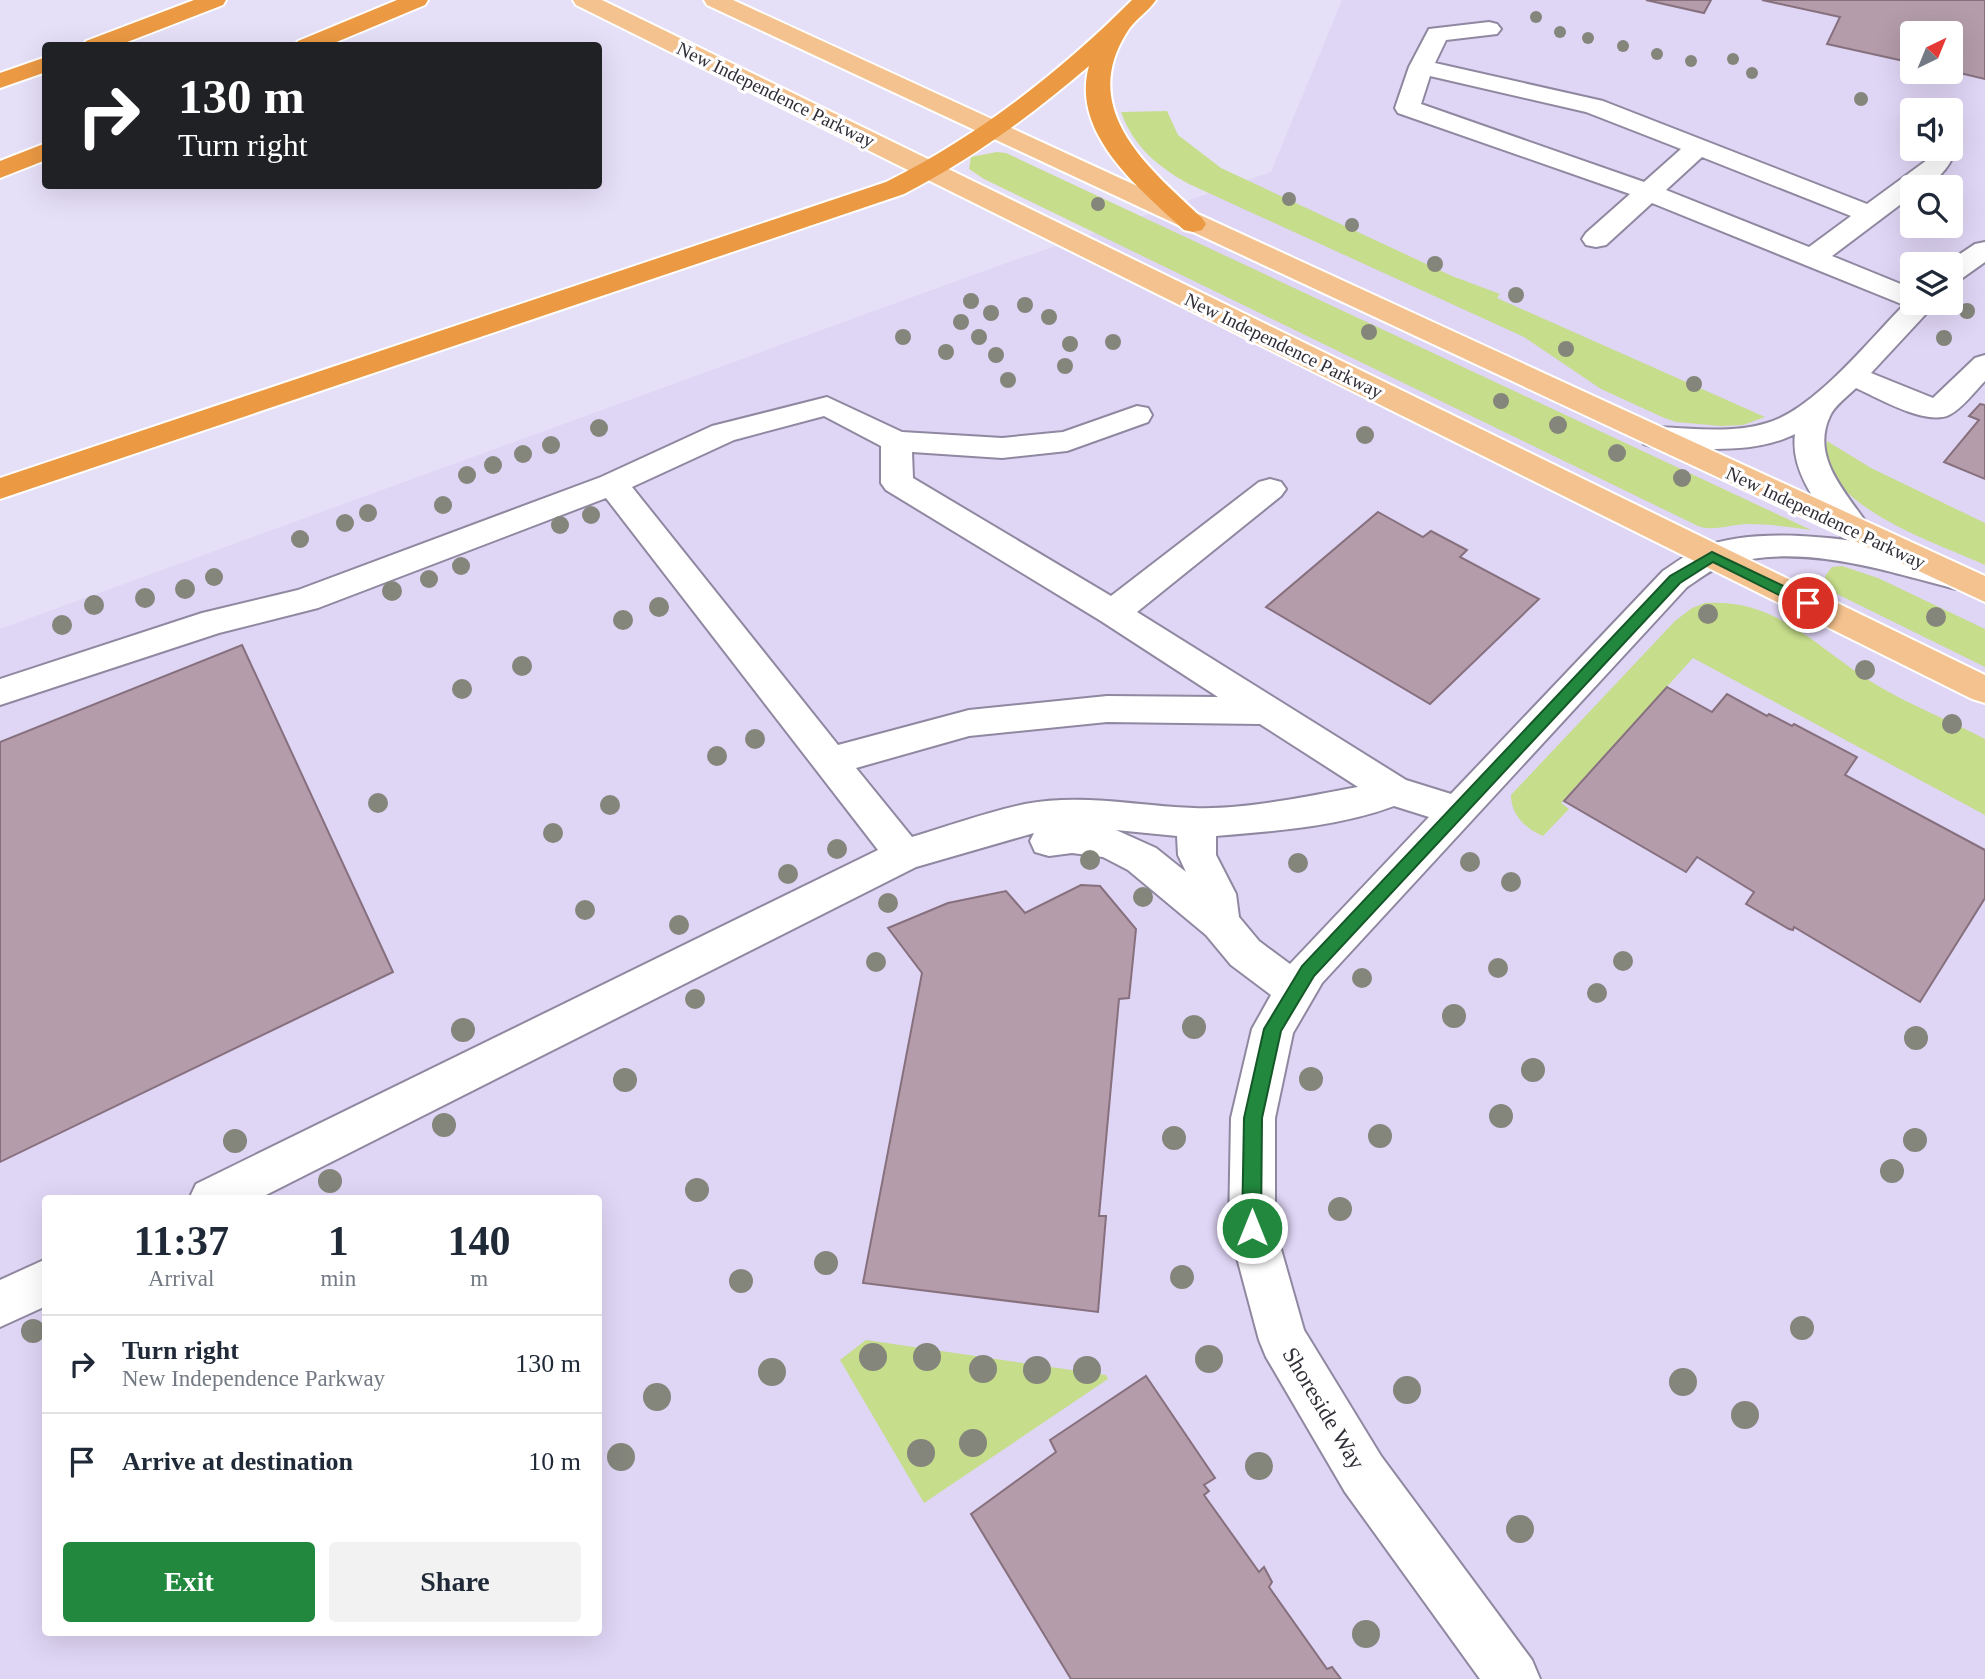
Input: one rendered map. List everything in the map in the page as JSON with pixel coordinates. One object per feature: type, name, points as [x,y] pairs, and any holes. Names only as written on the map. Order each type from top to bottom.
[{"type":"highway","points":[[105,42],[215,0]]},
{"type":"highway","points":[[316,42],[417,0]]},
{"type":"highway","points":[[0,489],[895,188],[932,171],[990,129],[1117,29],[1145,0]]},
{"type":"highway","points":[[1117,29],[1102,59],[1097,88],[1106,124],[1125,158],[1193,224]]},
{"type":"highway","points":[[0,81],[42,65]]},
{"type":"highway","points":[[0,170],[42,153]]},
{"type":"main road","name":"New Independence Parkway","points":[[584,0],[1985,690]]},
{"type":"main road","name":"New Independence Parkway","points":[[715,0],[1972,584]]},
{"type":"street","points":[[1489,29],[1437,34],[1421,67],[1407,108],[1648,191],[1900,294]]},
{"type":"street","points":[[1421,67],[1594,106],[1870,214]]},
{"type":"street","points":[[1597,239],[1699,146]]},
{"type":"street","points":[[1812,258],[1940,161]]},
{"type":"street","points":[[1963,265],[1985,250]]},
{"type":"street","points":[[1655,438],[1723,439],[1754,436],[1777,431],[1815,413],[1910,315]]},
{"type":"street","points":[[1852,375],[1921,406],[1940,408],[1985,365]]},
{"type":"street","points":[[0,692],[214,622],[306,600],[612,484],[723,433],[827,406],[896,441],[1002,448],[1067,442],[1137,415]]},
{"type":"street","points":[[1815,413],[1809,444],[1812,462],[1821,482],[1855,530]]},
{"type":"street","points":[[896,441],[897,483],[1113,613],[1393,791],[1458,811]]},
{"type":"street","points":[[612,484],[904,855]]},
{"type":"street","points":[[1113,613],[1270,489]]},
{"type":"street","points":[[1712,556],[1761,547],[1810,546],[1854,552],[1972,584]]},
{"type":"street","name":"Shoreside Way","points":[[1513,1679],[1363,1474],[1283,1340],[1252,1228],[1253,1118],[1273,1029],[1308,971],[1675,579],[1712,556]]},
{"type":"street","points":[[830,761],[969,723],[1107,709],[1268,711]]},
{"type":"street","points":[[220,1195],[904,855],[1025,819],[1066,815],[1123,815],[1196,823],[1283,816],[1369,800],[1393,791]]},
{"type":"street","points":[[1196,823],[1197,855],[1216,894],[1220,923]]},
{"type":"street","points":[[904,855],[1072,838],[1110,843],[1142,859],[1220,923],[1245,953],[1296,991]]},
{"type":"street","points":[[0,1304],[42,1283]]},
{"type":"shaded area","points":[[1342,0],[1985,0],[1985,1679],[0,1679],[0,629],[998,266],[1271,172]]},
{"type":"green space","points":[[1167,111],[1178,135],[1221,168],[1452,276],[1500,294],[1497,298],[1765,417],[1743,425],[1721,426],[1676,422],[1662,417],[1601,389],[1524,337],[1189,184],[1148,154],[1132,135],[1121,112]]},
{"type":"green space","points":[[1006,153],[1811,530],[1756,524],[1710,528],[1698,526],[984,179],[969,169],[971,157]]},
{"type":"green space","points":[[1827,441],[1871,468],[1985,523],[1985,565],[1884,519],[1859,502],[1839,484],[1828,464]]},
{"type":"green space","points":[[1842,566],[1878,578],[1985,629],[1985,667],[1835,593],[1827,585],[1825,576],[1832,567]]},
{"type":"green space","points":[[1705,603],[1731,604],[1776,617],[1888,692],[1985,739],[1985,815],[1693,658],[1561,803],[1569,809],[1543,836],[1530,829],[1516,815],[1511,795],[1675,621],[1692,608]]},
{"type":"green space","points":[[866,1340],[1106,1375],[1108,1379],[924,1503],[840,1360]]},
{"type":"building","points":[[1646,0],[1711,0],[1704,13]]},
{"type":"building","points":[[1762,0],[1985,0],[1985,79],[1964,74],[1964,21],[1900,21],[1900,60],[1827,44],[1840,17]]},
{"type":"building","points":[[1980,404],[1985,405],[1985,479],[1944,462],[1979,420],[1969,416]]},
{"type":"building","points":[[1378,512],[1423,537],[1431,531],[1467,550],[1460,557],[1539,599],[1430,704],[1266,607]]},
{"type":"building","points":[[242,645],[393,972],[0,1162],[0,742]]},
{"type":"building","points":[[1667,687],[1712,712],[1727,694],[1767,716],[1769,714],[1792,726],[1794,724],[1857,757],[1845,775],[1985,850],[1985,898],[1920,1002],[1794,927],[1793,930],[1789,929],[1746,904],[1754,892],[1697,857],[1686,872],[1564,801]]},
{"type":"building","points":[[1081,885],[1100,886],[1136,929],[1129,998],[1119,999],[1099,1216],[1106,1216],[1098,1312],[863,1283],[922,973],[888,928],[948,903],[1006,891],[1025,913]]},
{"type":"building","points":[[1146,1376],[1215,1478],[1204,1485],[1209,1491],[1204,1495],[1259,1572],[1264,1567],[1272,1582],[1269,1587],[1327,1669],[1332,1667],[1341,1679],[1071,1679],[971,1514],[1056,1452],[1050,1440]]},
{"type":"route","points":[[1252,1228],[1253,1118],[1273,1029],[1308,971],[1675,579],[1712,556],[1808,603]]}]
